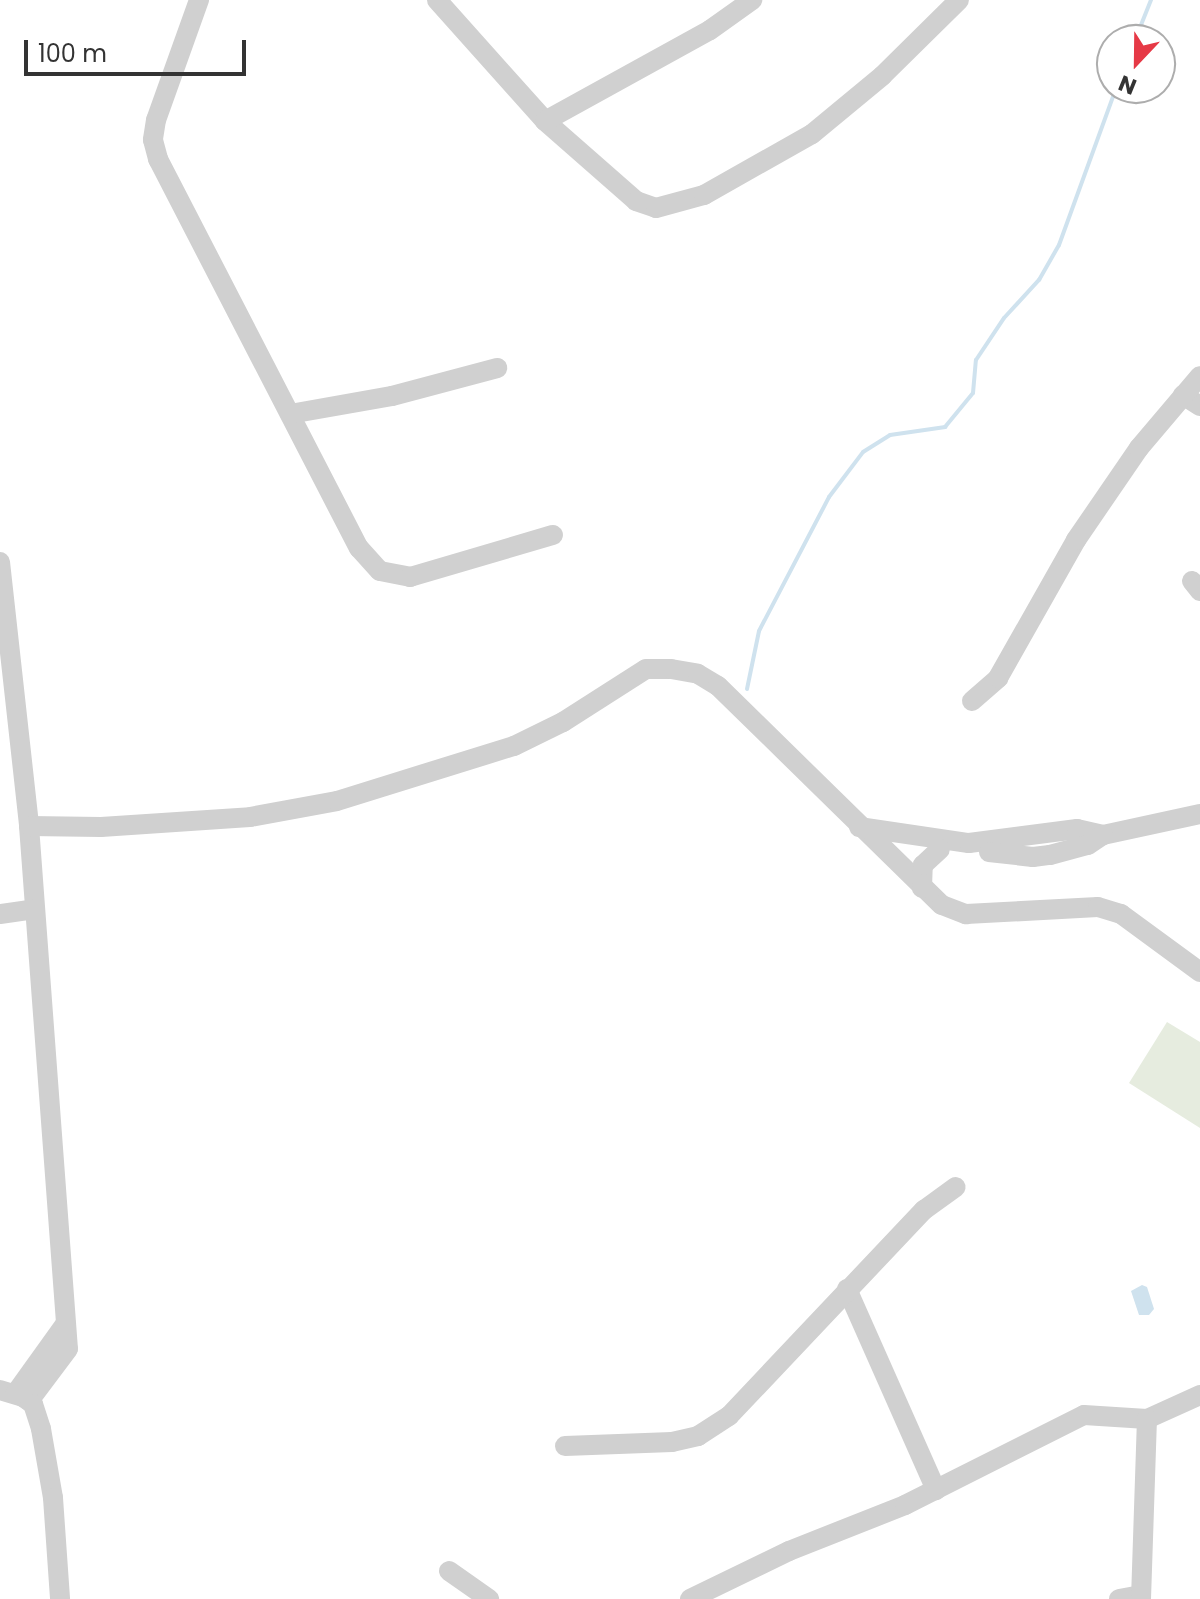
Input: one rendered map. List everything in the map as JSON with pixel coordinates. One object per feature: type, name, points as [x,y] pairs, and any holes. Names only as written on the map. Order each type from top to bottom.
[{"type":"street","points":[[199,0],[156,120],[153,140],[158,159],[359,548],[380,571],[410,577],[553,535]]},
{"type":"street","points":[[545,121],[710,30],[752,0]]},
{"type":"street","points":[[444,2],[545,121],[636,201],[656,208],[682,204],[812,134],[882,76],[959,0]]},
{"type":"street","points":[[290,414],[392,396],[497,368]]},
{"type":"street","points":[[972,701],[998,678],[1076,540],[1139,448],[1192,400],[1200,376]]},
{"type":"street","points":[[0,562],[29,826],[68,1349],[15,1395]]},
{"type":"street","points":[[29,826],[101,827],[250,817],[337,801],[514,746],[563,722],[646,669],[698,674],[718,686],[880,848],[942,905],[966,914],[1098,907],[1121,914],[1200,972]]},
{"type":"street","points":[[880,848],[900,841],[974,854],[1001,851],[1033,857],[1088,845],[1103,835],[1200,814]]},
{"type":"street","points":[[859,827],[969,843],[1077,829],[1103,835]]},
{"type":"street","points":[[922,888],[923,865],[940,849]]},
{"type":"street","points":[[0,914],[35,909]]},
{"type":"street","points":[[565,1446],[672,1442],[698,1436],[729,1416],[924,1210],[956,1187]]},
{"type":"street","points":[[847,1289],[936,1490]]},
{"type":"street","points":[[15,1395],[66,1323]]},
{"type":"street","points":[[15,1395],[41,1429],[53,1498],[60,1599]]},
{"type":"street","points":[[690,1599],[789,1551],[936,1490],[1084,1415],[1147,1419],[1200,1395]]},
{"type":"street","points":[[1119,1599],[1141,1597],[1147,1419]]},
{"type":"street","points":[[449,1571],[489,1599]]},
{"type":"shaded area","points":[[1167,1022],[1200,1042],[1200,1128],[1129,1083]]},
{"type":"water","points":[[1142,1285],[1147,1287],[1154,1309],[1149,1315],[1139,1315],[1131,1291]]},
{"type":"waterway","points":[[1141,24],[1151,0]]},
{"type":"waterway","points":[[747,689],[759,631],[829,497],[863,452],[890,435],[945,427],[973,393],[976,360],[1004,318],[1039,280],[1059,245],[1110,104]]}]
